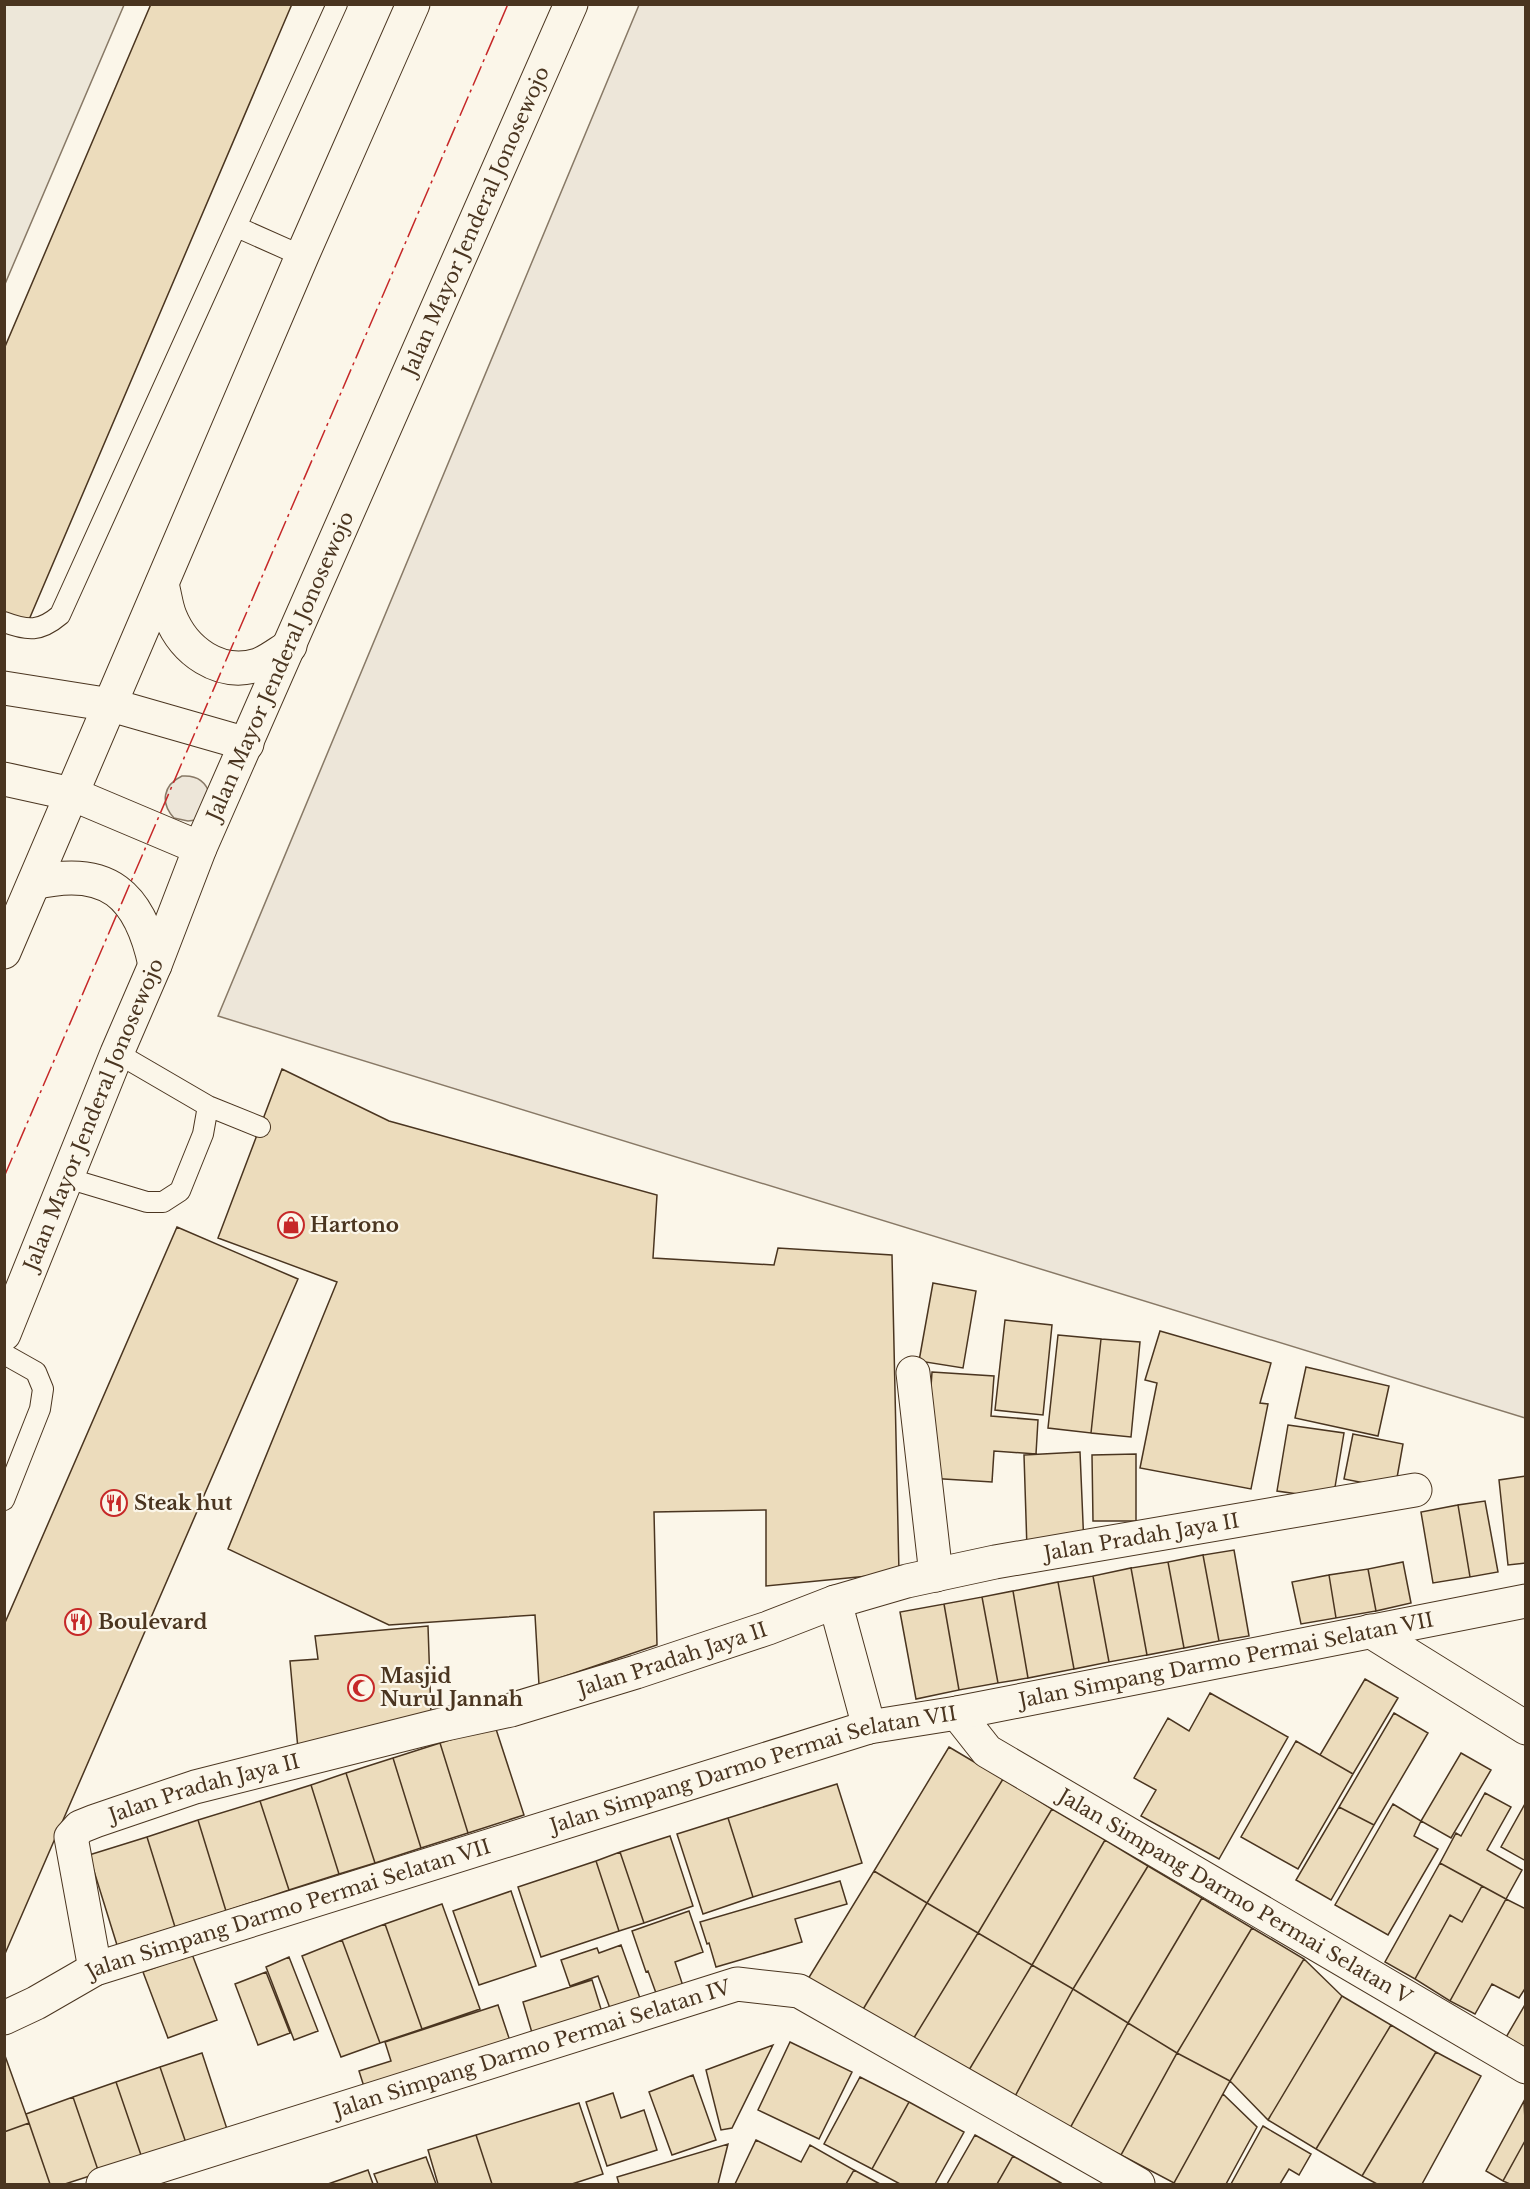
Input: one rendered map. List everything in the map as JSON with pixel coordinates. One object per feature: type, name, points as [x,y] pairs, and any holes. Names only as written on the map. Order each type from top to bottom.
[{"type":"street","points":[[4,952],[302,255],[413,4]]},
{"type":"street","name":"Jalan Mayor Jenderal Jonosewojo","points":[[4,1334],[117,1053],[155,966],[200,848],[248,744],[571,4]]},
{"type":"street","points":[[162,584],[169,615],[179,635],[200,657],[214,664],[236,668],[259,664],[290,646]]},
{"type":"street","points":[[4,688],[111,705],[248,744]]},
{"type":"street","points":[[4,779],[72,794],[200,848]]},
{"type":"street","points":[[34,883],[66,878],[89,878],[111,886],[128,900],[138,914],[149,938],[155,966]]},
{"type":"street","points":[[913,1373],[936,1575]]},
{"type":"street","name":"Jalan Pradah Jaya II","points":[[95,1968],[71,1837],[80,1827],[195,1787],[441,1725],[511,1710],[768,1628],[835,1602],[907,1581],[1006,1560],[1415,1490]]},
{"type":"street","name":"Jalan Simpang Darmo Permai Selatan VII","points":[[4,2018],[36,2003],[95,1968],[869,1726],[957,1713],[1526,1601]]},
{"type":"street","points":[[835,1602],[869,1726]]},
{"type":"street","points":[[1370,1631],[1526,1728]]},
{"type":"street","name":"Jalan Simpang Darmo Permai Selatan V","points":[[957,1713],[987,1751],[1526,2067]]},
{"type":"street","name":"Jalan Simpang Darmo Permai Selatan IV","points":[[103,2184],[737,1984],[799,1991],[1138,2184]]},
{"type":"lane","points":[[4,622],[24,629],[46,627],[60,615],[337,4]]},
{"type":"lane","points":[[237,227],[302,255]]},
{"type":"lane","points":[[117,1053],[208,1106],[260,1127]]},
{"type":"lane","points":[[67,1178],[147,1202],[162,1202],[180,1191],[203,1134],[208,1106]]},
{"type":"lane","points":[[4,1354],[36,1372],[42,1389],[40,1409],[4,1500]]},
{"type":"shaded area","points":[[4,5],[124,5],[5,284]]},
{"type":"shaded area","points":[[639,5],[1525,5],[1525,1418],[218,1016]]},
{"type":"shaded area","points":[[182,776],[200,780],[210,795],[196,820],[174,818],[165,800],[167,789]]},
{"type":"building","points":[[151,4],[292,4],[28,622],[4,612],[4,349]]},
{"type":"building","points":[[282,1069],[389,1121],[657,1195],[653,1258],[774,1265],[778,1248],[892,1255],[899,1573],[766,1586],[766,1510],[654,1512],[657,1645],[539,1685],[535,1615],[389,1625],[228,1549],[337,1282],[218,1238]]},
{"type":"building","points":[[177,1227],[298,1279],[4,1956],[4,1625]]},
{"type":"building","points":[[933,1283],[976,1291],[963,1368],[919,1361]]},
{"type":"building","points":[[1005,1320],[1052,1325],[1043,1415],[995,1410]]},
{"type":"building","points":[[1160,1331],[1271,1363],[1260,1403],[1268,1404],[1251,1489],[1140,1468],[1157,1383],[1145,1380]]},
{"type":"building","points":[[1058,1335],[1101,1339],[1091,1433],[1048,1428]]},
{"type":"building","points":[[1101,1339],[1140,1342],[1131,1437],[1091,1433]]},
{"type":"building","points":[[1306,1367],[1389,1386],[1378,1436],[1295,1418]]},
{"type":"building","points":[[932,1372],[994,1376],[991,1416],[1038,1420],[1036,1454],[994,1451],[992,1482],[928,1478]]},
{"type":"building","points":[[1288,1425],[1344,1433],[1333,1499],[1277,1491]]},
{"type":"building","points":[[1353,1434],[1403,1444],[1395,1489],[1344,1479]]},
{"type":"building","points":[[1080,1452],[1084,1546],[1027,1549],[1024,1455]]},
{"type":"building","points":[[1136,1454],[1136,1521],[1093,1521],[1092,1455]]},
{"type":"building","points":[[1526,1476],[1526,1563],[1508,1565],[1499,1480]]},
{"type":"building","points":[[1485,1501],[1498,1572],[1470,1577],[1458,1505]]},
{"type":"building","points":[[1458,1505],[1470,1577],[1433,1583],[1421,1512]]},
{"type":"building","points":[[1234,1550],[1249,1636],[1219,1641],[1203,1555]]},
{"type":"building","points":[[1203,1555],[1219,1641],[1184,1648],[1168,1562]]},
{"type":"building","points":[[1168,1562],[1184,1648],[1147,1655],[1131,1568]]},
{"type":"building","points":[[1403,1562],[1411,1603],[1376,1611],[1368,1569]]},
{"type":"building","points":[[1131,1568],[1147,1655],[1109,1662],[1093,1576]]},
{"type":"building","points":[[1368,1569],[1376,1611],[1336,1618],[1329,1575]]},
{"type":"building","points":[[1329,1575],[1336,1618],[1301,1624],[1292,1582]]},
{"type":"building","points":[[1093,1576],[1109,1662],[1074,1669],[1058,1582]]},
{"type":"building","points":[[1058,1582],[1074,1669],[1028,1678],[1013,1591]]},
{"type":"building","points":[[1013,1591],[1028,1678],[998,1683],[982,1597]]},
{"type":"building","points":[[982,1597],[998,1683],[959,1690],[944,1604]]},
{"type":"building","points":[[944,1604],[959,1690],[916,1699],[900,1612]]},
{"type":"building","name":"Masjid Nurul Jannah","points":[[428,1626],[431,1714],[298,1749],[290,1661],[318,1659],[315,1636]]},
{"type":"building","points":[[1365,1679],[1398,1698],[1353,1774],[1320,1755]]},
{"type":"building","points":[[1210,1693],[1288,1737],[1219,1859],[1141,1816],[1156,1790],[1134,1778],[1168,1718],[1189,1731]]},
{"type":"building","points":[[1394,1713],[1428,1733],[1374,1825],[1339,1807]]},
{"type":"building","points":[[495,1726],[524,1815],[468,1833],[440,1743]]},
{"type":"building","points":[[1296,1741],[1353,1774],[1298,1869],[1241,1837]]},
{"type":"building","points":[[440,1743],[468,1833],[421,1848],[393,1758]]},
{"type":"building","points":[[949,1747],[1003,1779],[927,1903],[874,1871]]},
{"type":"building","points":[[1461,1753],[1491,1770],[1451,1838],[1421,1821]]},
{"type":"building","points":[[393,1758],[421,1848],[375,1863],[346,1773]]},
{"type":"building","points":[[346,1773],[375,1863],[339,1874],[311,1785]]},
{"type":"building","points":[[1003,1779],[1052,1809],[978,1933],[927,1903]]},
{"type":"building","points":[[837,1784],[862,1863],[753,1897],[728,1818]]},
{"type":"building","points":[[311,1785],[339,1874],[289,1890],[260,1801]]},
{"type":"building","points":[[1485,1793],[1511,1807],[1487,1850],[1522,1870],[1506,1899],[1440,1863],[1456,1833],[1461,1836]]},
{"type":"building","points":[[260,1801],[289,1890],[226,1911],[198,1820]]},
{"type":"building","points":[[1526,1802],[1526,1861],[1501,1847]]},
{"type":"building","points":[[1393,1804],[1421,1821],[1414,1836],[1438,1849],[1388,1935],[1335,1905]]},
{"type":"building","points":[[1339,1807],[1374,1825],[1331,1900],[1296,1880]]},
{"type":"building","points":[[1052,1809],[1105,1840],[1032,1965],[978,1933]]},
{"type":"building","points":[[728,1818],[753,1897],[703,1914],[677,1834]]},
{"type":"building","points":[[198,1820],[226,1911],[175,1927],[147,1837]]},
{"type":"building","points":[[670,1836],[693,1906],[644,1923],[620,1852]]},
{"type":"building","points":[[147,1837],[175,1927],[117,1945],[89,1855]]},
{"type":"building","points":[[1105,1840],[1148,1866],[1073,1989],[1032,1965]]},
{"type":"building","points":[[620,1852],[644,1923],[619,1931],[596,1861]]},
{"type":"building","points":[[596,1861],[619,1931],[541,1957],[518,1887]]},
{"type":"building","points":[[1440,1863],[1482,1886],[1462,1922],[1450,1915],[1415,1979],[1385,1962]]},
{"type":"building","points":[[1148,1866],[1202,1898],[1128,2023],[1073,1989]]},
{"type":"building","points":[[874,1871],[927,1903],[862,2011],[808,1979]]},
{"type":"building","points":[[840,1881],[847,1904],[795,1919],[802,1942],[716,1967],[700,1922]]},
{"type":"building","points":[[1482,1886],[1506,1899],[1450,2001],[1415,1979],[1450,1915],[1462,1922]]},
{"type":"building","points":[[511,1891],[536,1966],[479,1985],[453,1911]]},
{"type":"building","points":[[1202,1898],[1252,1928],[1177,2053],[1128,2023]]},
{"type":"building","points":[[1506,1899],[1526,1909],[1526,1987],[1519,1998],[1492,1984],[1475,2014],[1450,2001]]},
{"type":"building","points":[[927,1903],[978,1933],[912,2041],[862,2011]]},
{"type":"building","points":[[442,1904],[480,2009],[422,2029],[385,1924]]},
{"type":"building","points":[[689,1911],[703,1952],[675,1962],[686,1995],[660,2004],[632,1931]]},
{"type":"building","points":[[385,1924],[422,2029],[380,2043],[342,1940]]},
{"type":"building","points":[[1252,1928],[1304,1959],[1230,2081],[1177,2053]]},
{"type":"building","points":[[978,1933],[1032,1965],[966,2075],[912,2041]]},
{"type":"building","points":[[342,1940],[380,2043],[341,2057],[302,1956]]},
{"type":"building","points":[[621,1945],[641,2001],[611,2011],[598,1976],[570,1986],[561,1960],[597,1948],[599,1953]]},
{"type":"building","points":[[192,1954],[217,2020],[168,2038],[143,1972]]},
{"type":"building","points":[[289,1957],[318,2031],[294,2040],[266,1967]]},
{"type":"building","points":[[1304,1959],[1342,1996],[1268,2120],[1230,2081]]},
{"type":"building","points":[[1032,1965],[1073,1989],[1013,2100],[966,2075]]},
{"type":"building","points":[[266,1972],[290,2033],[258,2045],[235,1984]]},
{"type":"building","points":[[592,1980],[605,2022],[535,2043],[523,2002]]},
{"type":"building","points":[[1073,1989],[1128,2023],[1069,2130],[1013,2100]]},
{"type":"building","points":[[1342,1996],[1391,2025],[1316,2149],[1268,2120]]},
{"type":"building","points":[[1526,2003],[1526,2050],[1505,2039]]},
{"type":"building","points":[[498,2005],[512,2047],[366,2093],[359,2071],[391,2061],[385,2042]]},
{"type":"building","points":[[1128,2023],[1177,2053],[1121,2155],[1069,2130]]},
{"type":"building","points":[[1391,2025],[1436,2052],[1362,2176],[1316,2149]]},
{"type":"building","points":[[790,2042],[852,2072],[819,2139],[758,2110]]},
{"type":"building","points":[[773,2045],[732,2128],[721,2130],[706,2070]]},
{"type":"building","points":[[1436,2052],[1481,2076],[1422,2184],[1377,2184],[1362,2176]]},
{"type":"building","points":[[4,2053],[29,2123],[4,2132]]},
{"type":"building","points":[[202,2053],[227,2129],[186,2143],[160,2067]]},
{"type":"building","points":[[1177,2053],[1230,2081],[1174,2183],[1121,2155]]},
{"type":"building","points":[[160,2067],[186,2143],[142,2158],[116,2082]]},
{"type":"building","points":[[693,2075],[716,2140],[672,2155],[649,2092]]},
{"type":"building","points":[[860,2077],[909,2102],[872,2169],[824,2144]]},
{"type":"building","points":[[116,2082],[142,2158],[99,2173],[73,2097]]},
{"type":"building","points":[[613,2093],[621,2118],[644,2110],[657,2150],[607,2166],[586,2102]]},
{"type":"building","points":[[1223,2094],[1257,2127],[1226,2184],[1174,2183]]},
{"type":"building","points":[[73,2097],[99,2173],[65,2184],[50,2184],[26,2114]]},
{"type":"building","points":[[1524,2101],[1526,2139],[1503,2181],[1486,2171]]},
{"type":"building","points":[[909,2102],[964,2132],[935,2184],[900,2184],[872,2169]]},
{"type":"building","points":[[579,2103],[603,2174],[572,2184],[492,2184],[476,2135]]},
{"type":"building","points":[[29,2123],[50,2184],[4,2184],[4,2132]]},
{"type":"building","points":[[1263,2126],[1311,2154],[1299,2175],[1289,2169],[1280,2184],[1231,2184]]},
{"type":"building","points":[[476,2135],[492,2184],[438,2184],[428,2150]]},
{"type":"building","points":[[975,2135],[1013,2156],[997,2184],[947,2184]]},
{"type":"building","points":[[1526,2139],[1526,2184],[1510,2184],[1503,2181]]},
{"type":"building","points":[[756,2140],[801,2162],[810,2145],[854,2170],[846,2184],[735,2184]]},
{"type":"building","points":[[728,2144],[718,2184],[619,2184],[617,2177]]},
{"type":"building","points":[[1013,2156],[1061,2183],[997,2184]]},
{"type":"building","points":[[426,2157],[436,2184],[378,2184],[374,2174]]},
{"type":"building","points":[[368,2170],[373,2184],[328,2184]]},
{"type":"building","points":[[854,2170],[880,2184],[846,2184]]},
{"type":"power","points":[[4,1177],[508,4]]},
{"type":"place","name":"Hartono","points":[[291,1225]]},
{"type":"place","name":"Steak hut","points":[[114,1503]]},
{"type":"place","name":"Boulevard","points":[[78,1622]]},
{"type":"place","name":"Masjid Nurul Jannah","points":[[361,1688]]}]
